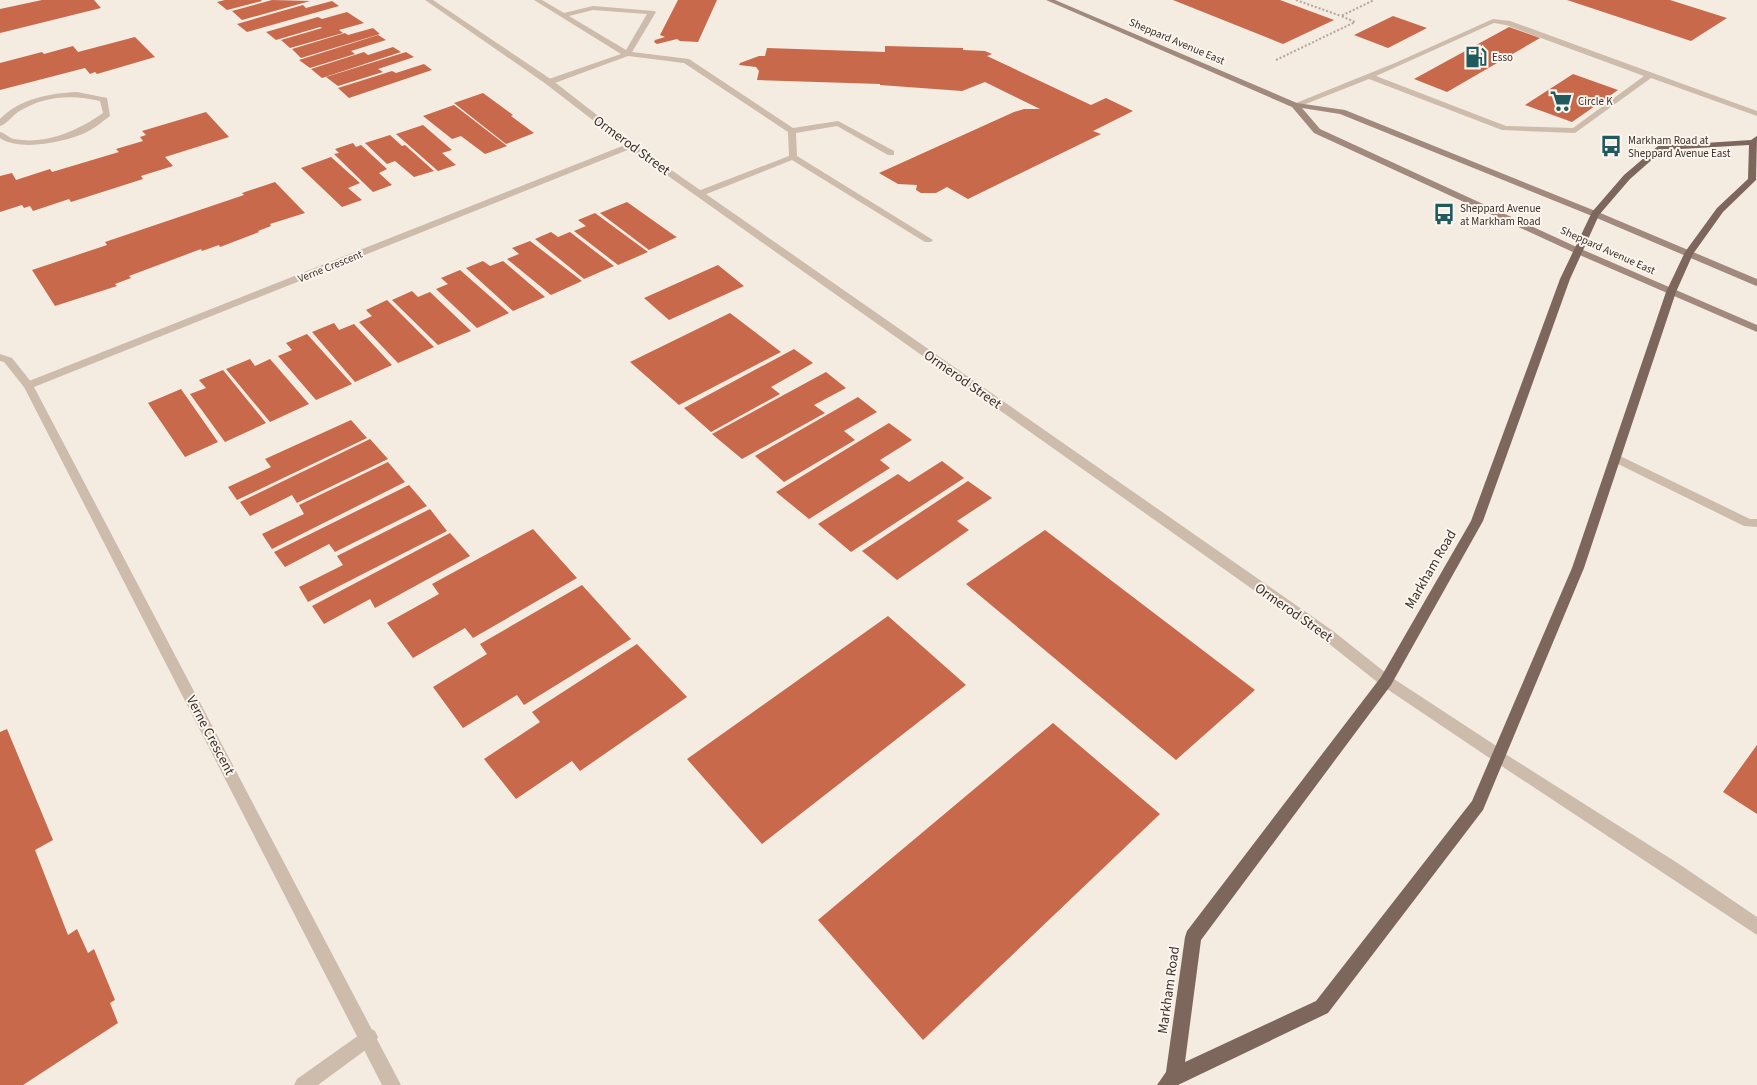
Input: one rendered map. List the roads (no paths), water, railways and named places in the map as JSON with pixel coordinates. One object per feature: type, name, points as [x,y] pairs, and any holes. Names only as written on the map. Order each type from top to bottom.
[{"type":"main road","name":"Sheppard Avenue East","points":[[1049,0],[1296,104],[1342,112],[1595,214],[1757,283]]},
{"type":"main road","name":"Sheppard Avenue East","points":[[1296,104],[1317,131],[1578,251],[1757,329]]},
{"type":"main road","name":"Markham Road","points":[[1755,141],[1752,180],[1720,210],[1688,254],[1671,292],[1578,568],[1478,805],[1322,1007],[1174,1082],[1193,937],[1386,682],[1477,521],[1565,279],[1595,214],[1627,177],[1661,148],[1755,141]]},
{"type":"street","name":"Ormerod Street","points":[[428,0],[549,82],[631,146],[701,193],[1328,636],[1386,682],[1673,869],[1757,927]]},
{"type":"street","points":[[537,0],[627,54],[686,61],[792,131],[838,123],[891,153]]},
{"type":"street","points":[[549,82],[627,54],[652,12],[593,8],[564,16]]},
{"type":"street","points":[[1296,104],[1369,76],[1494,21],[1507,24],[1757,114]]},
{"type":"street","points":[[1369,76],[1505,128],[1575,131],[1650,76]]},
{"type":"street","points":[[0,124],[8,113],[41,99],[78,94],[104,100],[107,114],[84,130],[45,142],[10,141],[0,134]]},
{"type":"street","points":[[792,131],[793,157]]},
{"type":"street","name":"Verne Crescent","points":[[28,385],[631,146]]},
{"type":"street","points":[[701,193],[793,157]]},
{"type":"street","points":[[793,157],[928,240]]},
{"type":"street","name":"Verne Crescent","points":[[0,358],[8,360],[28,385],[369,1037],[392,1085]]},
{"type":"street","points":[[1616,458],[1754,524]]},
{"type":"street","points":[[303,1085],[369,1037]]},
{"type":"place","name":"Esso","points":[[1476,57]]},
{"type":"place","name":"Circle K","points":[[1561,101]]},
{"type":"place","name":"Markham Road at Sheppard Avenue East","points":[[1611,146]]},
{"type":"place","name":"Sheppard Avenue at Markham Road","points":[[1444,214]]}]
